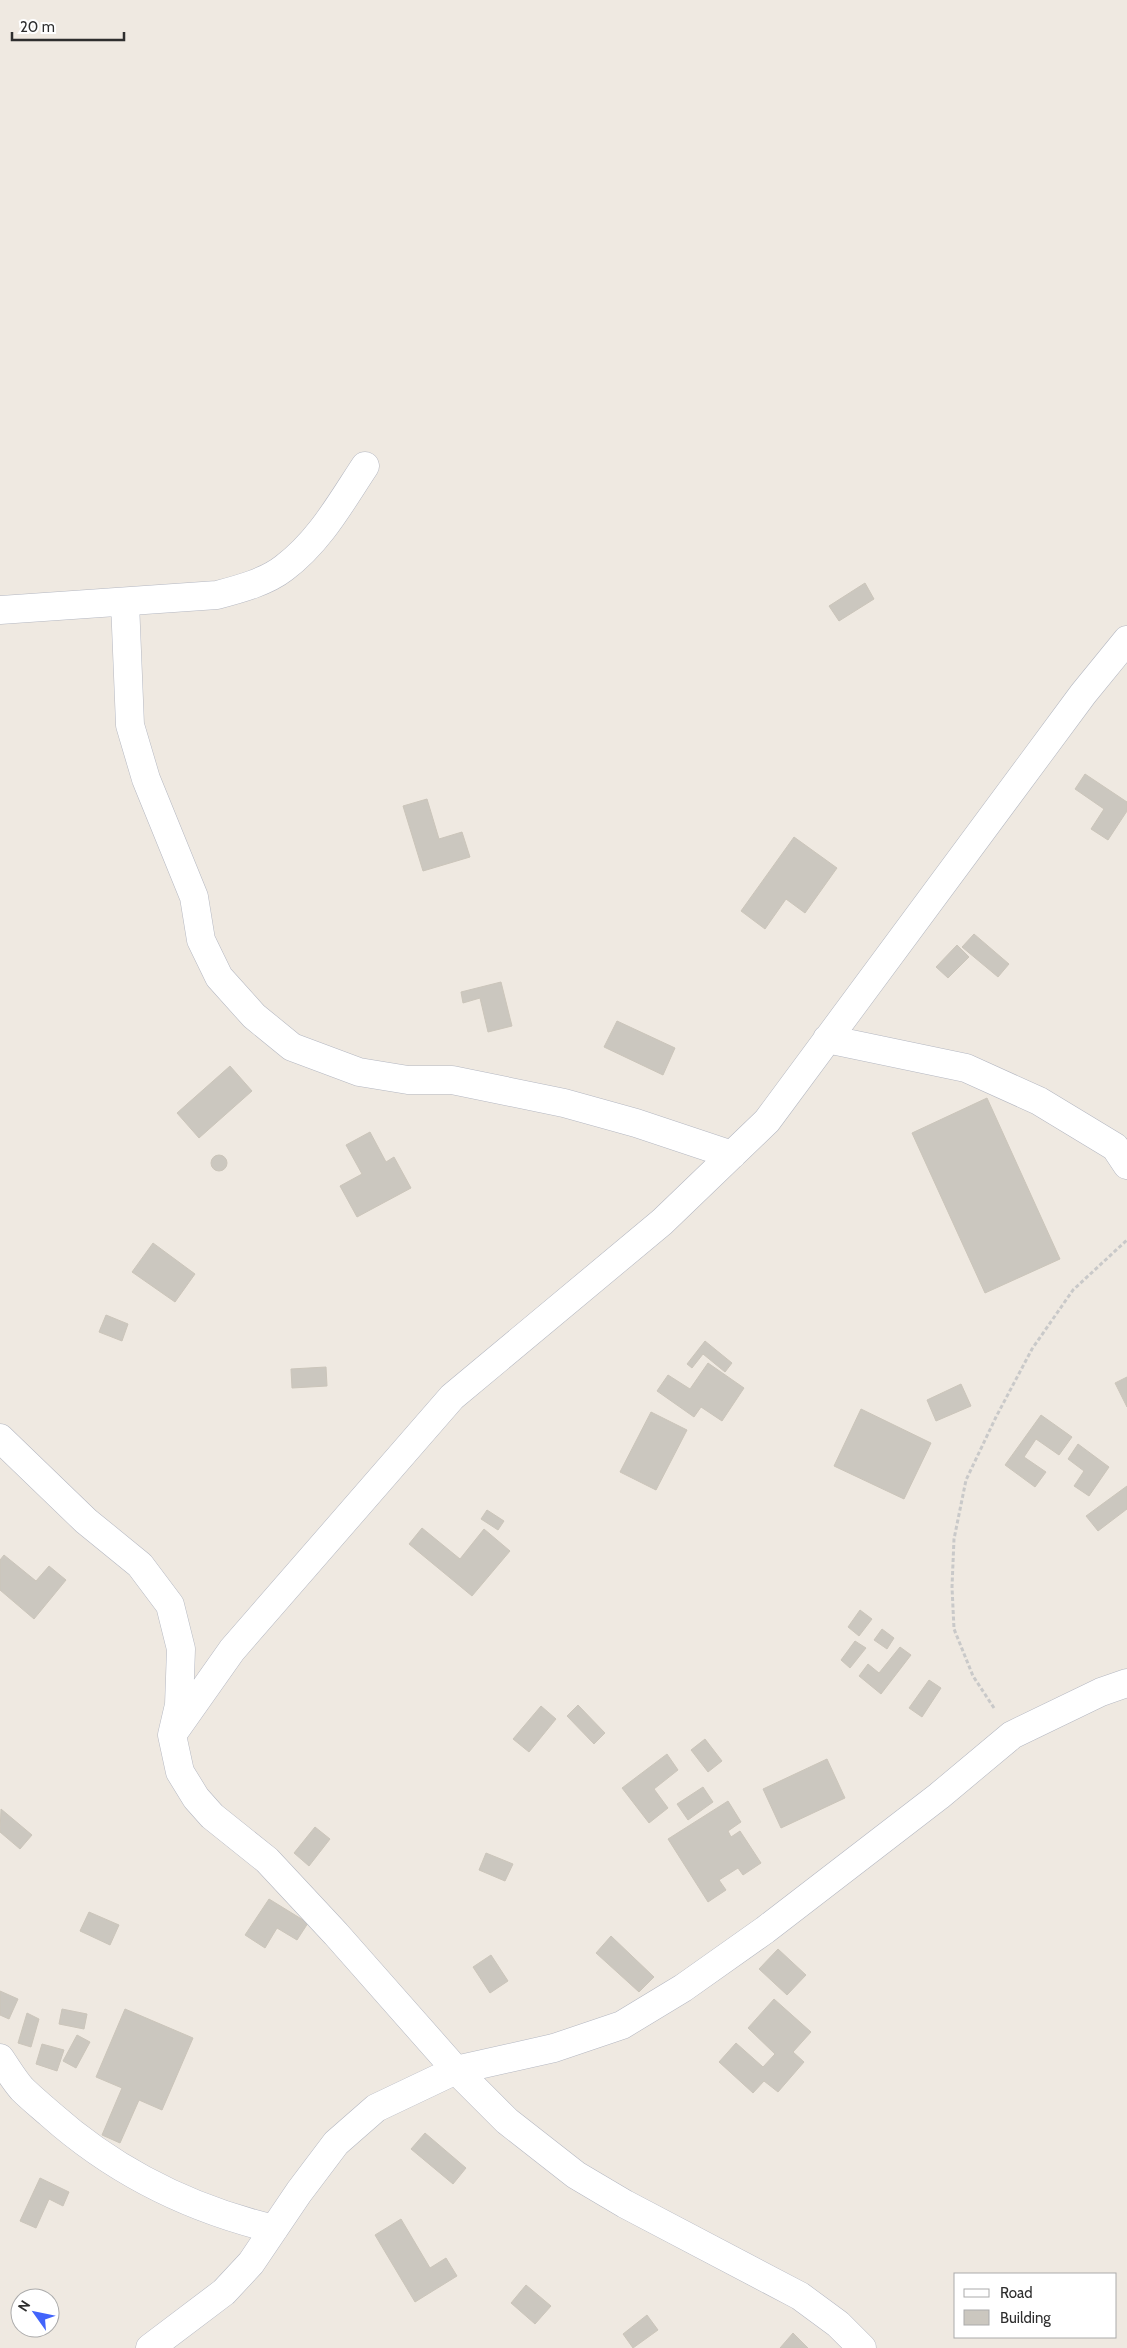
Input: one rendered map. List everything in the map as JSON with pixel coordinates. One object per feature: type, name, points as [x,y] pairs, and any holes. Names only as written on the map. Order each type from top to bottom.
[{"type":"street","points":[[0,610],[217,595],[247,587],[284,569],[317,538],[365,466]]},
{"type":"street","points":[[125,602],[130,725],[146,780],[194,897],[201,940],[219,977],[254,1016],[292,1047],[359,1072],[408,1080],[452,1080],[564,1103],[636,1123],[732,1155]]},
{"type":"street","points":[[172,1735],[232,1650],[452,1397],[662,1222],[767,1121],[1083,694],[1127,640]]},
{"type":"street","points":[[827,1039],[966,1068],[1048,1106],[1115,1147],[1127,1165]]},
{"type":"street","points":[[0,1438],[86,1521],[140,1565],[170,1605],[181,1648],[179,1705],[172,1735],[180,1772],[196,1798],[212,1816],[273,1867],[336,1934],[456,2070],[507,2121],[576,2174],[625,2204],[800,2296],[838,2324],[862,2348]]},
{"type":"street","points":[[150,2348],[224,2292],[251,2263],[336,2143],[376,2108],[456,2070],[554,2048],[622,2025],[683,1988],[765,1930],[939,1796],[1012,1735],[1101,1692],[1127,1683]]},
{"type":"street","points":[[0,2058],[22,2089],[71,2133],[114,2164],[164,2191],[217,2213],[235,2220],[274,2229]]},
{"type":"path","points":[[1012,1735],[973,1676],[954,1629],[952,1587],[954,1540],[966,1480],[996,1417],[1032,1349],[1073,1290],[1127,1240]]},
{"type":"building","points":[[865,583],[874,599],[839,621],[829,606]]},
{"type":"building","points":[[1085,774],[1127,802],[1127,811],[1108,840],[1091,829],[1104,809],[1075,789]]},
{"type":"building","points":[[427,799],[439,839],[462,832],[470,857],[423,871],[403,806]]},
{"type":"building","points":[[794,837],[837,868],[805,913],[786,899],[765,929],[741,911]]},
{"type":"building","points":[[974,934],[1009,964],[998,977],[962,947]]},
{"type":"building","points":[[957,945],[969,957],[948,978],[936,967]]},
{"type":"building","points":[[501,982],[512,1026],[488,1032],[480,998],[463,1003],[461,992]]},
{"type":"building","points":[[617,1021],[675,1048],[663,1075],[604,1047]]},
{"type":"building","points":[[230,1066],[252,1091],[199,1138],[177,1113]]},
{"type":"building","points":[[987,1098],[1060,1259],[985,1293],[912,1133]]},
{"type":"building","points":[[370,1132],[386,1162],[394,1157],[411,1188],[357,1217],[340,1186],[362,1174],[346,1145]]},
{"type":"building","points":[[219,1155],[225,1157],[227,1163],[225,1169],[219,1171],[213,1169],[211,1163],[213,1157]]},
{"type":"building","points":[[153,1243],[195,1274],[175,1302],[132,1272]]},
{"type":"building","points":[[106,1315],[128,1324],[122,1341],[99,1332]]},
{"type":"building","points":[[705,1341],[732,1363],[725,1372],[703,1354],[692,1368],[687,1364]]},
{"type":"building","points":[[708,1363],[744,1388],[722,1421],[701,1407],[694,1417],[657,1391],[668,1375],[690,1389]]},
{"type":"building","points":[[326,1367],[327,1386],[292,1388],[291,1369]]},
{"type":"building","points":[[1127,1377],[1127,1407],[1115,1383]]},
{"type":"building","points":[[961,1384],[971,1406],[936,1421],[927,1400]]},
{"type":"building","points":[[861,1409],[931,1443],[904,1499],[834,1466]]},
{"type":"building","points":[[651,1412],[687,1430],[656,1490],[620,1472]]},
{"type":"building","points":[[1041,1415],[1072,1437],[1059,1455],[1036,1439],[1024,1457],[1046,1472],[1035,1487],[1005,1465]]},
{"type":"building","points":[[1078,1444],[1109,1467],[1089,1496],[1074,1486],[1084,1471],[1068,1459]]},
{"type":"building","points":[[1127,1486],[1127,1509],[1098,1531],[1086,1516]]},
{"type":"building","points":[[487,1510],[504,1521],[498,1530],[481,1519]]},
{"type":"building","points":[[422,1528],[460,1559],[484,1529],[510,1551],[472,1596],[409,1544]]},
{"type":"building","points":[[4,1555],[36,1581],[49,1566],[66,1580],[34,1619],[0,1590],[0,1560]]},
{"type":"building","points":[[860,1610],[872,1619],[859,1636],[848,1627]]},
{"type":"building","points":[[882,1629],[894,1638],[887,1649],[874,1640]]},
{"type":"building","points":[[855,1641],[866,1648],[850,1668],[841,1660]]},
{"type":"building","points":[[900,1647],[911,1655],[881,1694],[859,1676],[868,1664],[879,1673]]},
{"type":"building","points":[[929,1680],[941,1688],[922,1717],[909,1708]]},
{"type":"building","points":[[578,1705],[605,1733],[594,1744],[567,1716]]},
{"type":"building","points":[[541,1706],[556,1719],[529,1752],[513,1739]]},
{"type":"building","points":[[705,1739],[722,1761],[708,1772],[691,1750]]},
{"type":"building","points":[[667,1754],[678,1770],[654,1789],[668,1808],[649,1823],[622,1788]]},
{"type":"building","points":[[827,1759],[845,1798],[781,1828],[763,1789]]},
{"type":"building","points":[[703,1787],[713,1802],[688,1820],[677,1804]]},
{"type":"building","points":[[728,1801],[741,1822],[728,1831],[731,1837],[740,1831],[761,1863],[743,1875],[738,1868],[719,1880],[726,1890],[708,1902],[668,1839]]},
{"type":"building","points":[[1,1809],[32,1835],[20,1849],[0,1832]]},
{"type":"building","points":[[315,1827],[330,1839],[309,1866],[294,1853]]},
{"type":"building","points":[[486,1853],[513,1864],[505,1881],[479,1870]]},
{"type":"building","points":[[269,1899],[308,1923],[297,1940],[277,1928],[265,1948],[245,1935]]},
{"type":"building","points":[[89,1912],[119,1925],[110,1945],[80,1931]]},
{"type":"building","points":[[611,1936],[654,1977],[639,1992],[596,1953]]},
{"type":"building","points":[[778,1949],[806,1975],[787,1995],[759,1969]]},
{"type":"building","points":[[491,1955],[508,1981],[490,1993],[473,1967]]},
{"type":"building","points":[[0,1991],[18,1999],[9,2019],[0,2015]]},
{"type":"building","points":[[774,1999],[811,2032],[793,2052],[804,2062],[778,2092],[764,2081],[753,2093],[719,2062],[736,2043],[763,2067],[775,2054],[748,2028]]},
{"type":"building","points":[[62,2009],[87,2014],[84,2029],[59,2024]]},
{"type":"building","points":[[125,2009],[193,2038],[162,2110],[139,2100],[120,2143],[102,2135],[122,2088],[96,2077]]},
{"type":"building","points":[[27,2013],[39,2019],[31,2047],[18,2043]]},
{"type":"building","points":[[77,2035],[90,2042],[76,2068],[63,2061]]},
{"type":"building","points":[[42,2044],[64,2050],[57,2071],[36,2064]]},
{"type":"building","points":[[425,2133],[466,2168],[453,2184],[411,2149]]},
{"type":"building","points":[[40,2178],[69,2192],[63,2206],[49,2199],[36,2228],[20,2221]]},
{"type":"building","points":[[401,2219],[430,2268],[446,2258],[457,2276],[415,2302],[375,2235]]},
{"type":"building","points":[[526,2285],[551,2306],[535,2324],[511,2303]]},
{"type":"building","points":[[647,2315],[658,2330],[633,2348],[623,2334]]},
{"type":"building","points":[[793,2333],[808,2348],[780,2348]]}]
